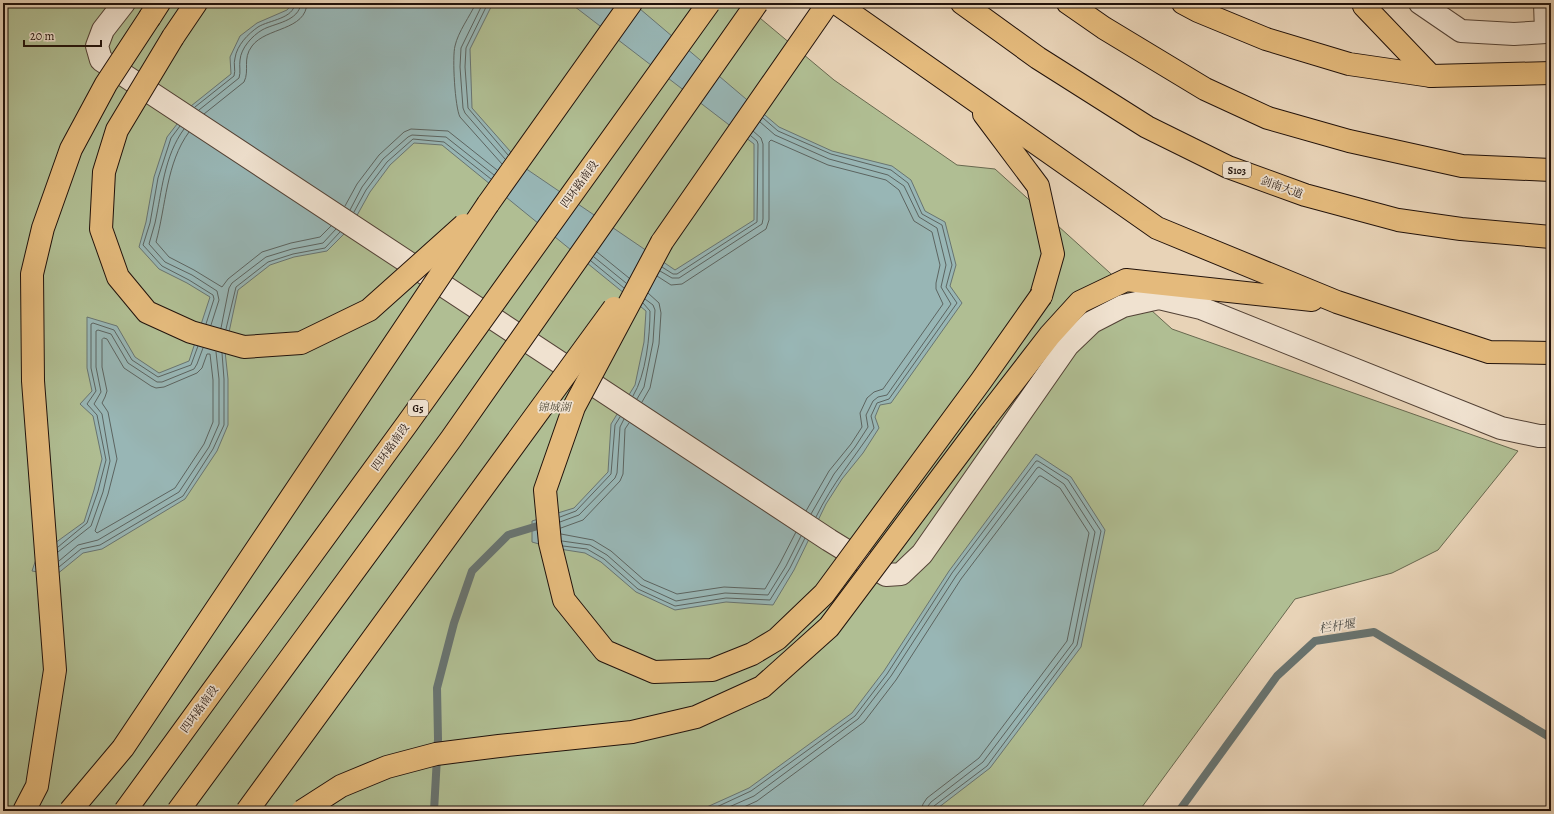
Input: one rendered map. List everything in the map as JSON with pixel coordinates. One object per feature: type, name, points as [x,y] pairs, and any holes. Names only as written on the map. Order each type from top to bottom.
[{"type":"highway","points":[[196,3],[173,37],[117,130],[104,172],[101,229],[118,277],[147,312],[191,332],[244,347],[301,343],[369,310],[488,204]]},
{"type":"highway","points":[[70,811],[123,748],[488,204],[631,3]]},
{"type":"highway","name":"四环路南段","points":[[125,811],[709,3]]},
{"type":"highway","points":[[178,811],[451,439],[757,3]]},
{"type":"highway","points":[[247,811],[662,242],[828,3]]},
{"type":"highway","points":[[836,3],[1157,228],[1337,302],[1489,352],[1551,353]]},
{"type":"highway","name":"剑南大道","points":[[962,3],[1038,58],[1148,127],[1228,167],[1305,195],[1398,220],[1461,229],[1551,237]]},
{"type":"highway","points":[[1068,3],[1104,28],[1205,89],[1268,118],[1350,141],[1462,166],[1551,170]]},
{"type":"highway","points":[[1183,3],[1198,12],[1266,38],[1348,64],[1431,76],[1551,73]]},
{"type":"highway","points":[[1363,3],[1364,6],[1431,76]]},
{"type":"highway","points":[[24,811],[36,786],[55,670],[33,381],[32,274],[43,228],[71,149],[106,84],[154,10]]},
{"type":"highway","points":[[662,242],[574,408],[546,490],[550,543],[564,600],[605,651],[654,672],[712,670],[752,654],[777,639],[819,600],[981,382],[1041,296],[1053,254],[1038,186],[971,97]]},
{"type":"highway","points":[[302,811],[341,786],[387,767],[436,754],[632,732],[696,717],[762,687],[829,628],[985,419],[1050,336],[1080,302],[1126,280],[1337,302]]},
{"type":"street","points":[[124,3],[103,30],[97,46],[101,60],[164,103],[829,540],[886,575],[900,574],[922,554],[1068,344],[1092,322],[1123,306],[1159,298],[1201,308],[1501,428],[1539,436],[1551,436]]},
{"type":"street","points":[[1420,3],[1462,31],[1514,34],[1546,32],[1545,3]]},
{"type":"green space","name":"锦城湖","points":[[3,3],[742,3],[834,80],[957,165],[995,169],[1172,329],[1518,451],[1438,550],[1392,573],[1295,599],[1139,811],[3,811]]},
{"type":"water","points":[[293,3],[499,3],[492,5],[470,49],[472,108],[525,168],[675,270],[754,220],[754,144],[570,3],[633,3],[779,127],[832,151],[892,166],[911,180],[925,211],[945,222],[956,265],[950,286],[962,303],[891,403],[880,405],[875,417],[879,428],[826,504],[794,570],[773,605],[726,602],[675,610],[636,592],[601,562],[585,553],[553,548],[532,542],[532,521],[574,508],[608,472],[611,424],[635,385],[644,342],[646,311],[442,145],[414,143],[390,165],[370,192],[350,228],[327,251],[294,257],[270,265],[238,290],[225,351],[228,379],[228,425],[217,451],[185,499],[102,549],[83,553],[56,575],[32,571],[37,556],[84,522],[102,459],[93,416],[80,404],[92,391],[87,368],[87,317],[117,326],[135,357],[159,373],[189,361],[210,297],[187,283],[159,269],[139,247],[146,222],[154,177],[167,137],[191,106],[231,74],[230,57],[240,36],[257,23],[287,10]]},
{"type":"water","points":[[1036,454],[1071,477],[1105,530],[1081,647],[990,768],[934,811],[698,811],[749,788],[852,713],[884,671],[949,571]]},
{"type":"waterway","points":[[434,811],[438,739],[437,688],[454,623],[472,571],[508,535],[541,525]]},
{"type":"waterway","name":"栏杆堰","points":[[1179,811],[1277,676],[1315,641],[1374,632],[1551,738]]}]
